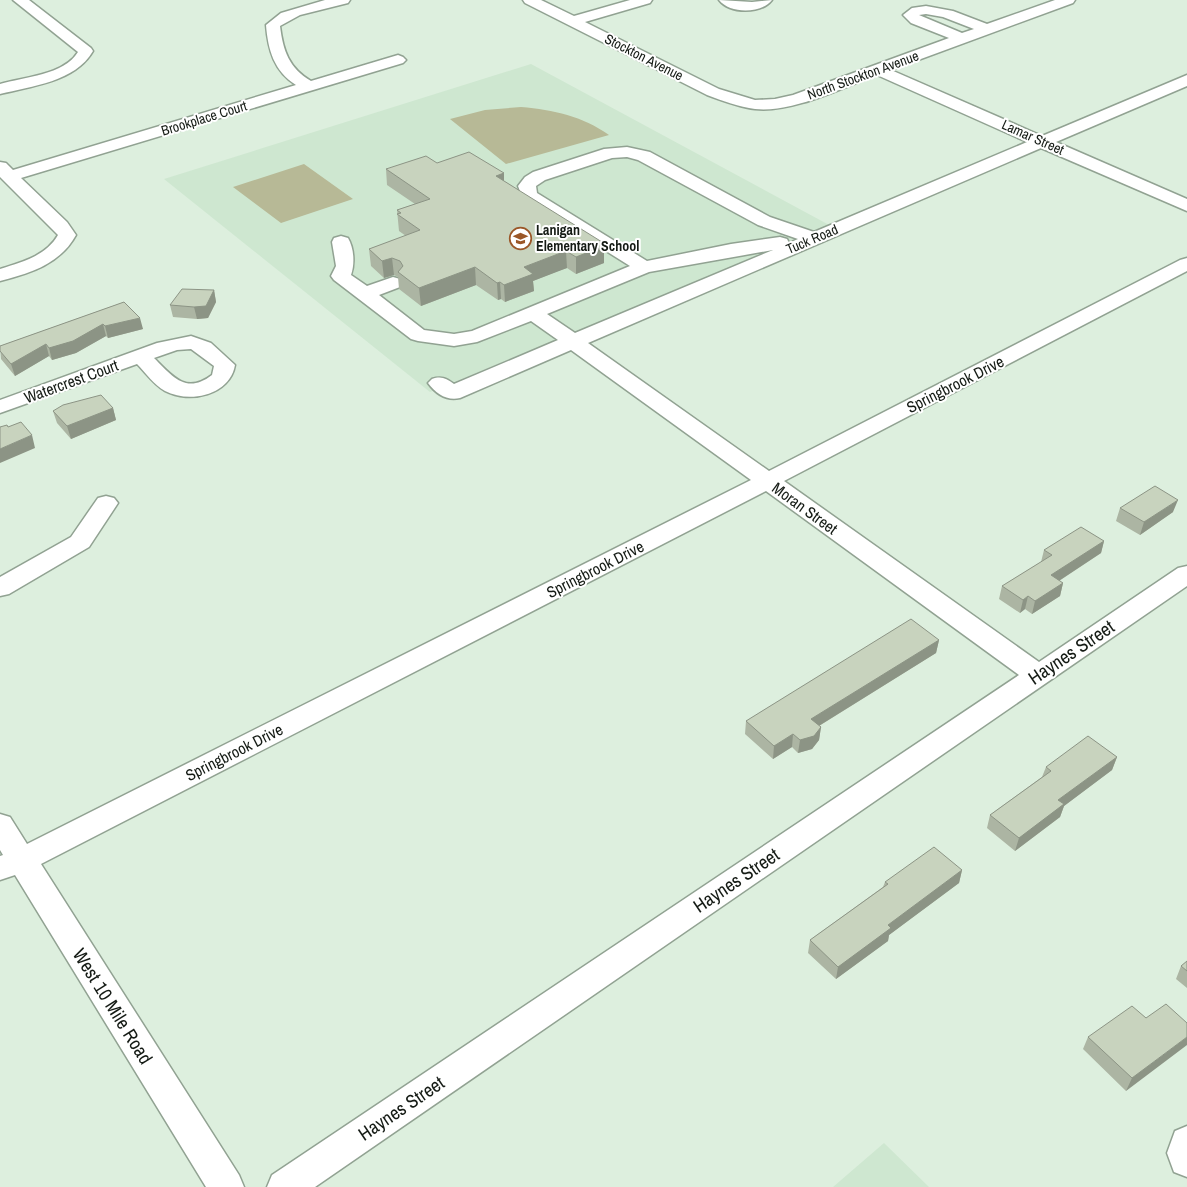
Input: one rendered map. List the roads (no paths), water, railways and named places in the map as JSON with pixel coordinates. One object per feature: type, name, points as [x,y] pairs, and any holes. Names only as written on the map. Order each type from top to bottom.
[{"type":"street","points":[[0,89],[57,73],[77,64],[84,58],[86,51],[20,0]]},
{"type":"street","points":[[308,86],[295,79],[283,67],[272,25],[277,19],[290,14],[344,0]]},
{"type":"street","name":"Stockton Avenue","points":[[530,0],[713,92],[741,103],[761,106]]},
{"type":"street","points":[[573,21],[645,0]]},
{"type":"street","points":[[726,0],[743,6],[753,6],[765,0]]},
{"type":"street","name":"North Stockton Avenue","points":[[761,106],[781,104],[1068,0]]},
{"type":"street","points":[[963,39],[916,20],[910,15],[916,11],[935,10],[988,30]]},
{"type":"street","name":"Brookplace Court","points":[[5,171],[398,60]]},
{"type":"street","name":"Lamar Street","points":[[878,70],[1187,206]]},
{"type":"street","name":"Tuck Road","points":[[439,383],[452,393],[1187,80]]},
{"type":"street","points":[[644,267],[529,195],[527,186],[531,180],[598,156],[627,152],[644,156],[764,221],[813,238]]},
{"type":"street","points":[[0,275],[40,261],[63,243],[67,235],[61,226],[5,171]]},
{"type":"street","points":[[340,242],[345,266],[341,276],[418,335],[454,340],[467,338],[533,313],[644,267],[731,250],[813,238]]},
{"type":"street","name":"Springbrook Drive","points":[[11,864],[767,481],[1187,264]]},
{"type":"street","points":[[365,294],[393,284]]},
{"type":"street","name":"Moran Street","points":[[533,313],[1037,674]]},
{"type":"street","name":"Watercrest Court","points":[[0,407],[141,356]]},
{"type":"street","points":[[0,587],[80,542],[106,503]]},
{"type":"street","name":"Haynes Street","points":[[285,1187],[1037,674],[1187,574]]},
{"type":"street","name":"West 10 Mile Road","points":[[0,825],[11,864],[226,1187]]},
{"type":"street","points":[[1187,1142],[1185,1153],[1187,1160]]},
{"type":"place","name":"Lanigan Elementary School","points":[[520,238]]}]
